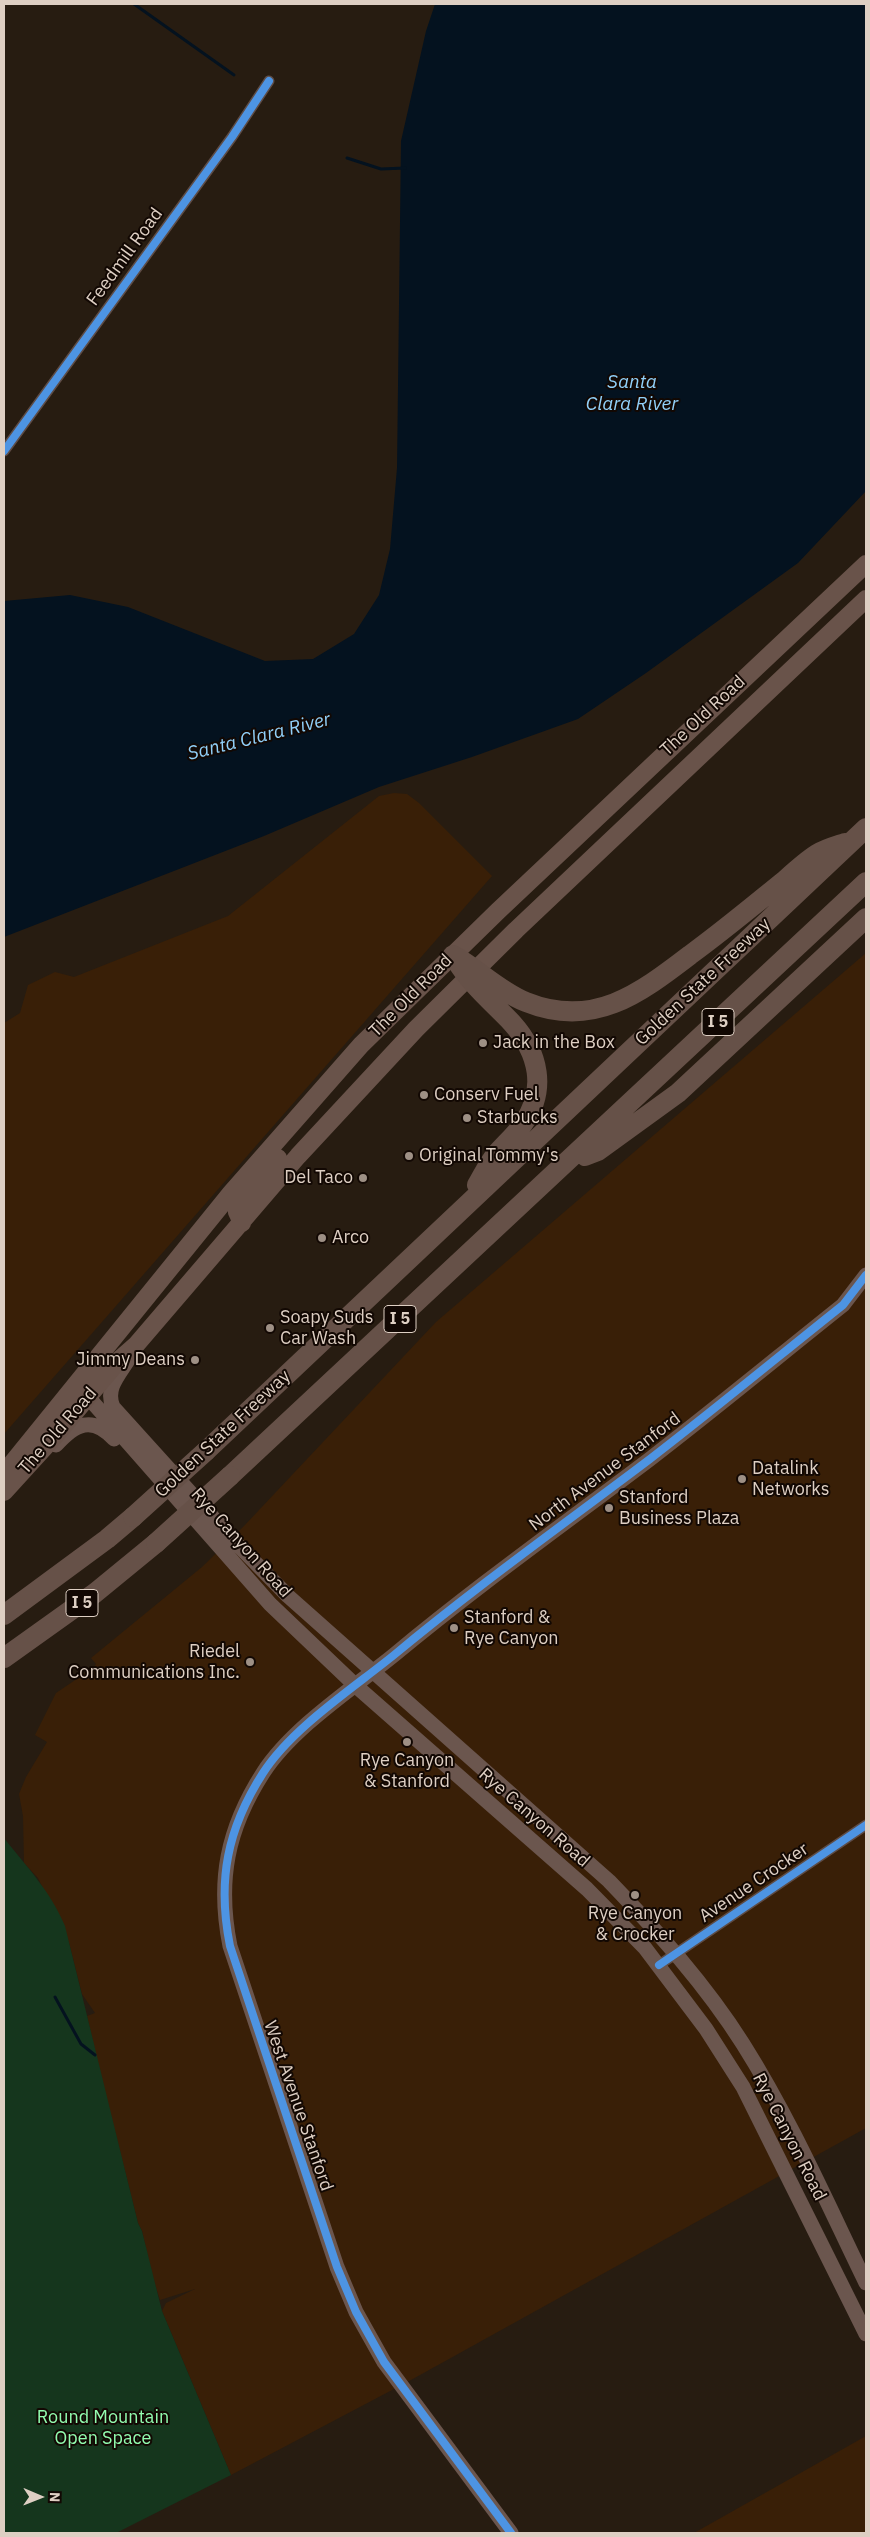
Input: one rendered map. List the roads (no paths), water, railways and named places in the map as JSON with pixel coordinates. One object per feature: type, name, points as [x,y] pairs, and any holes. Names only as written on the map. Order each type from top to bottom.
[{"type":"highway","points":[[472,973],[507,993],[545,1008],[583,1011],[619,1002],[649,986],[818,853],[859,834]]},
{"type":"highway","name":"Golden State Freeway","points":[[4,1615],[107,1540],[206,1451],[859,834]]},
{"type":"highway","name":"Golden State Freeway","points":[[4,1658],[95,1593],[156,1543],[569,1162],[866,882]]},
{"type":"highway","points":[[569,1162],[598,1151],[678,1093],[866,918]]},
{"type":"highway","points":[[453,955],[472,973],[532,1050],[538,1078],[537,1093],[524,1122],[496,1154],[461,1210]]},
{"type":"main road","name":"The Old Road","points":[[4,1473],[231,1193],[361,1045],[453,955],[866,564]]},
{"type":"main road","name":"The Old Road","points":[[4,1492],[120,1359],[136,1345],[298,1156],[412,1033],[472,973],[866,599]]},
{"type":"main road","points":[[298,1156],[295,1140],[297,1134],[328,1101],[337,1086],[336,1074]]},
{"type":"main road","points":[[242,1223],[237,1212],[242,1202],[284,1151],[286,1144],[283,1135]]},
{"type":"main road","name":"North Avenue Stanford","points":[[356,1686],[456,1604],[651,1458],[843,1305],[866,1275]]},
{"type":"main road","name":"Rye Canyon Road","points":[[136,1345],[113,1384],[110,1394],[111,1401],[209,1514],[264,1573],[609,1881],[676,1954],[718,2007],[758,2068],[796,2139],[866,2283]]},
{"type":"main road","name":"Rye Canyon Road","points":[[73,1388],[99,1404],[252,1571],[264,1573]]},
{"type":"main road","name":"Rye Canyon Road","points":[[88,1397],[270,1604],[356,1686],[587,1889],[627,1928],[659,1965],[706,2029],[744,2087],[866,2334]]},
{"type":"main road","points":[[4,1501],[64,1437],[75,1428],[89,1425],[107,1432],[152,1480],[214,1540]]},
{"type":"main road","name":"West Avenue Stanford","points":[[356,1686],[284,1746],[263,1773],[241,1812],[230,1842],[226,1868],[224,1900],[228,1938],[236,1969],[329,2245],[356,2312],[384,2362],[511,2533]]},
{"type":"street","name":"Feedmill Road","points":[[4,450],[232,137],[269,81]]},
{"type":"street","name":"Avenue Crocker","points":[[659,1965],[866,1825]]},
{"type":"water","name":"Santa Clara River","points":[[435,4],[866,4],[866,491],[798,563],[646,673],[578,719],[472,757],[379,787],[264,836],[4,937],[4,601],[70,595],[128,607],[265,661],[313,659],[354,634],[379,595],[390,549],[397,468],[401,141],[426,31]]},
{"type":"waterway","points":[[134,4],[234,75]]},
{"type":"waterway","points":[[347,158],[381,169],[405,168]]},
{"type":"waterway","points":[[55,1997],[81,2044],[95,2055]]},
{"type":"place","name":"Jack in the Box","points":[[483,1043]]},
{"type":"place","name":"Conserv Fuel","points":[[424,1095]]},
{"type":"place","name":"Starbucks","points":[[467,1118]]},
{"type":"place","name":"Original Tommy's","points":[[409,1156]]},
{"type":"place","name":"Del Taco","points":[[363,1178]]},
{"type":"place","name":"Arco","points":[[322,1238]]},
{"type":"place","name":"Soapy Suds Car Wash","points":[[270,1328]]},
{"type":"place","name":"Jimmy Deans","points":[[195,1360]]},
{"type":"place","name":"Datalink Networks","points":[[742,1479]]},
{"type":"place","name":"Stanford Business Plaza","points":[[609,1508]]},
{"type":"place","name":"Stanford & Rye Canyon","points":[[454,1628]]},
{"type":"place","name":"Riedel Communications Inc.","points":[[250,1662]]},
{"type":"place","name":"Rye Canyon & Stanford","points":[[407,1742]]},
{"type":"place","name":"Rye Canyon & Crocker","points":[[635,1895]]},
{"type":"park label","name":"Round Mountain Open Space","points":[[103,2428]]}]
